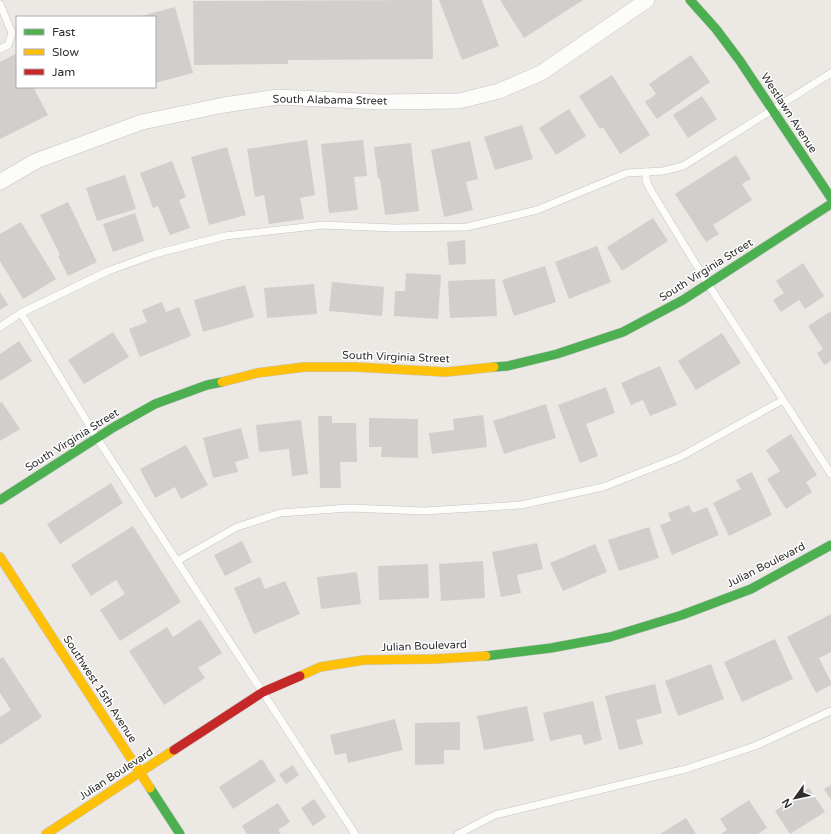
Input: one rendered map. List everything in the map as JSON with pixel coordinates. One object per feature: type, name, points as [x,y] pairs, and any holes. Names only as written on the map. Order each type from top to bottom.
[{"type":"street","name":"South Alabama Street","points":[[0,182],[36,161],[142,122],[224,105],[278,97],[380,102],[460,101],[499,91],[541,73],[647,0]]},
{"type":"street","name":"Westlawn Avenue","points":[[690,0],[716,29],[740,61],[831,198]]},
{"type":"street","name":"South Virginia Street","points":[[0,500],[97,438],[155,404],[207,385],[257,373],[304,368],[348,367],[446,372],[508,366],[557,354],[623,332],[683,300],[831,204]]},
{"type":"street","name":"Julian Boulevard","points":[[46,834],[263,692],[320,667],[364,660],[435,659],[488,656],[551,648],[610,637],[682,615],[751,589],[831,546]]},
{"type":"street","name":"Southwest 15th Avenue","points":[[0,557],[180,834]]},
{"type":"lane","points":[[0,4],[12,33],[8,45],[0,49]]},
{"type":"lane","points":[[0,327],[21,313],[108,270],[154,254],[225,236],[323,225],[393,228],[467,228],[537,210],[627,172],[663,171],[683,166],[831,73]]},
{"type":"lane","points":[[646,172],[646,180],[650,189],[708,284],[831,474]]},
{"type":"lane","points":[[21,313],[97,438],[355,834]]},
{"type":"lane","points":[[177,561],[237,528],[280,513],[350,508],[424,511],[521,505],[603,487],[680,457],[783,400]]},
{"type":"lane","points":[[458,834],[495,815],[686,769],[755,746],[831,710]]},
{"type":"building","points":[[432,0],[433,59],[288,60],[288,64],[194,65],[193,1]]},
{"type":"building","points":[[439,0],[482,0],[499,46],[462,60]]},
{"type":"building","points":[[500,0],[583,0],[524,38]]},
{"type":"building","points":[[175,7],[193,73],[156,83],[156,16],[142,16]]},
{"type":"building","points":[[16,54],[16,88],[34,88],[48,115],[0,139],[0,62]]},
{"type":"building","points":[[691,55],[710,82],[657,119],[645,102],[656,94],[649,84]]},
{"type":"building","points":[[612,75],[650,135],[620,154],[603,127],[600,129],[579,96]]},
{"type":"building","points":[[702,96],[717,119],[688,138],[673,115]]},
{"type":"building","points":[[569,109],[586,136],[556,155],[539,128]]},
{"type":"building","points":[[522,125],[533,159],[495,170],[484,137]]},
{"type":"building","points":[[307,140],[315,195],[300,198],[304,219],[269,224],[264,195],[255,197],[247,149]]},
{"type":"building","points":[[363,140],[367,176],[354,177],[358,210],[329,213],[321,144]]},
{"type":"building","points":[[470,141],[478,179],[466,182],[473,210],[444,217],[431,150]]},
{"type":"building","points":[[411,143],[419,211],[385,215],[374,147]]},
{"type":"building","points":[[227,147],[246,215],[209,225],[191,157]]},
{"type":"building","points":[[736,155],[751,179],[742,184],[752,200],[713,225],[719,234],[706,242],[675,194]]},
{"type":"building","points":[[172,161],[186,197],[179,200],[190,228],[170,235],[158,206],[153,208],[140,173]]},
{"type":"building","points":[[125,175],[136,209],[97,221],[86,188]]},
{"type":"building","points":[[68,202],[97,262],[68,276],[58,256],[60,255],[40,215]]},
{"type":"building","points":[[135,213],[144,241],[113,252],[103,224]]},
{"type":"building","points":[[653,218],[668,241],[622,271],[607,247]]},
{"type":"building","points":[[21,222],[56,279],[23,299],[0,261],[0,234]]},
{"type":"building","points":[[465,240],[466,264],[449,265],[447,242]]},
{"type":"building","points":[[597,246],[611,282],[569,299],[555,262]]},
{"type":"building","points":[[803,263],[824,296],[805,309],[799,300],[781,312],[773,300],[784,293],[776,281]]},
{"type":"building","points":[[545,266],[556,302],[514,316],[502,280]]},
{"type":"building","points":[[406,273],[441,275],[438,319],[394,316],[395,291],[405,291]]},
{"type":"building","points":[[495,279],[497,316],[450,318],[448,281]]},
{"type":"building","points":[[332,282],[384,287],[382,316],[329,311]]},
{"type":"building","points":[[314,284],[317,314],[267,318],[264,288]]},
{"type":"building","points":[[245,285],[254,317],[203,332],[194,300]]},
{"type":"building","points":[[0,292],[8,305],[0,310]]},
{"type":"building","points":[[162,302],[166,312],[179,307],[191,336],[140,357],[129,329],[147,322],[142,310]]},
{"type":"building","points":[[831,311],[831,361],[824,365],[817,353],[823,349],[808,326]]},
{"type":"building","points":[[113,332],[129,357],[84,384],[68,360]]},
{"type":"building","points":[[722,333],[741,363],[696,390],[678,361]]},
{"type":"building","points":[[19,341],[32,361],[0,381],[0,354]]},
{"type":"building","points":[[660,366],[677,405],[650,416],[643,400],[631,405],[621,383]]},
{"type":"building","points":[[606,387],[615,413],[586,424],[598,456],[580,463],[558,405]]},
{"type":"building","points":[[2,402],[20,429],[0,441],[0,403]]},
{"type":"building","points":[[546,404],[556,438],[504,454],[493,421]]},
{"type":"building","points":[[483,415],[487,447],[432,454],[429,433],[454,430],[453,419]]},
{"type":"building","points":[[318,416],[332,416],[332,423],[356,423],[357,462],[340,462],[341,488],[320,488]]},
{"type":"building","points":[[369,418],[418,419],[418,458],[381,457],[382,447],[369,447]]},
{"type":"building","points":[[301,420],[308,474],[292,476],[289,449],[259,452],[256,425]]},
{"type":"building","points":[[241,428],[249,458],[235,462],[238,472],[213,478],[203,438]]},
{"type":"building","points":[[791,434],[817,475],[806,482],[812,492],[786,509],[767,479],[780,471],[766,450]]},
{"type":"building","points":[[186,445],[208,485],[181,499],[175,487],[155,498],[140,469]]},
{"type":"building","points":[[752,472],[772,515],[729,536],[713,503],[741,489],[736,480]]},
{"type":"building","points":[[111,483],[123,503],[60,544],[47,524]]},
{"type":"building","points":[[689,505],[693,513],[707,507],[719,535],[672,555],[660,525],[671,521],[668,513]]},
{"type":"building","points":[[133,526],[181,602],[120,641],[100,610],[125,594],[116,580],[91,596],[71,565]]},
{"type":"building","points":[[649,527],[659,558],[619,571],[608,540]]},
{"type":"building","points":[[242,541],[252,562],[225,576],[214,555]]},
{"type":"building","points":[[537,543],[543,569],[517,575],[521,593],[501,597],[492,552]]},
{"type":"building","points":[[595,544],[607,572],[563,591],[550,563]]},
{"type":"building","points":[[483,561],[485,598],[441,601],[439,564]]},
{"type":"building","points":[[428,564],[429,598],[379,600],[378,566]]},
{"type":"building","points":[[357,572],[361,604],[321,609],[317,577]]},
{"type":"building","points":[[260,577],[265,589],[285,581],[300,614],[254,634],[234,588]]},
{"type":"building","points":[[831,614],[831,652],[819,658],[831,682],[831,685],[816,693],[787,637]]},
{"type":"building","points":[[200,619],[222,653],[198,668],[205,678],[164,705],[129,651],[167,627],[173,637]]},
{"type":"building","points":[[775,639],[793,679],[742,702],[724,662]]},
{"type":"building","points":[[3,657],[42,717],[0,745],[0,717],[11,710],[0,693],[0,659]]},
{"type":"building","points":[[711,664],[724,699],[678,716],[665,681]]},
{"type":"building","points":[[655,684],[662,713],[636,720],[643,744],[619,750],[605,696]]},
{"type":"building","points":[[593,701],[602,740],[584,745],[581,734],[550,741],[543,713]]},
{"type":"building","points":[[527,706],[534,741],[484,750],[477,716]]},
{"type":"building","points":[[395,719],[403,750],[348,763],[346,753],[335,755],[330,735]]},
{"type":"building","points":[[460,722],[460,750],[444,750],[444,764],[415,765],[415,723]]},
{"type":"building","points":[[262,759],[276,781],[233,809],[219,787]]},
{"type":"building","points":[[293,765],[299,775],[286,784],[279,774]]},
{"type":"building","points":[[831,785],[831,800],[824,789]]},
{"type":"building","points":[[809,788],[825,812],[790,834],[775,811]]},
{"type":"building","points":[[314,799],[326,817],[313,826],[301,808]]},
{"type":"building","points":[[749,800],[767,828],[758,834],[721,834],[727,830],[720,819]]},
{"type":"building","points":[[278,803],[290,822],[278,830],[281,834],[247,834],[242,826]]},
{"type":"building","points":[[686,818],[696,834],[660,834]]},
{"type":"traffic: fast","points":[[690,0],[716,29],[740,61],[831,198]]},
{"type":"traffic: fast","points":[[494,367],[508,366],[557,354],[623,332],[683,300],[831,204]]},
{"type":"traffic: fast","points":[[0,500],[114,427],[155,404],[207,385],[222,382]]},
{"type":"traffic: fast","points":[[486,656],[551,648],[610,637],[682,615],[751,589],[831,545]]},
{"type":"traffic: fast","points":[[150,788],[180,834]]},
{"type":"traffic: slow","points":[[222,382],[257,373],[304,367],[355,367],[446,372],[494,367]]},
{"type":"traffic: slow","points":[[0,557],[150,788]]},
{"type":"traffic: slow","points":[[300,676],[320,667],[364,660],[435,659],[486,656]]},
{"type":"traffic: slow","points":[[46,834],[174,750]]},
{"type":"traffic: jam","points":[[174,750],[263,692],[300,676]]}]
